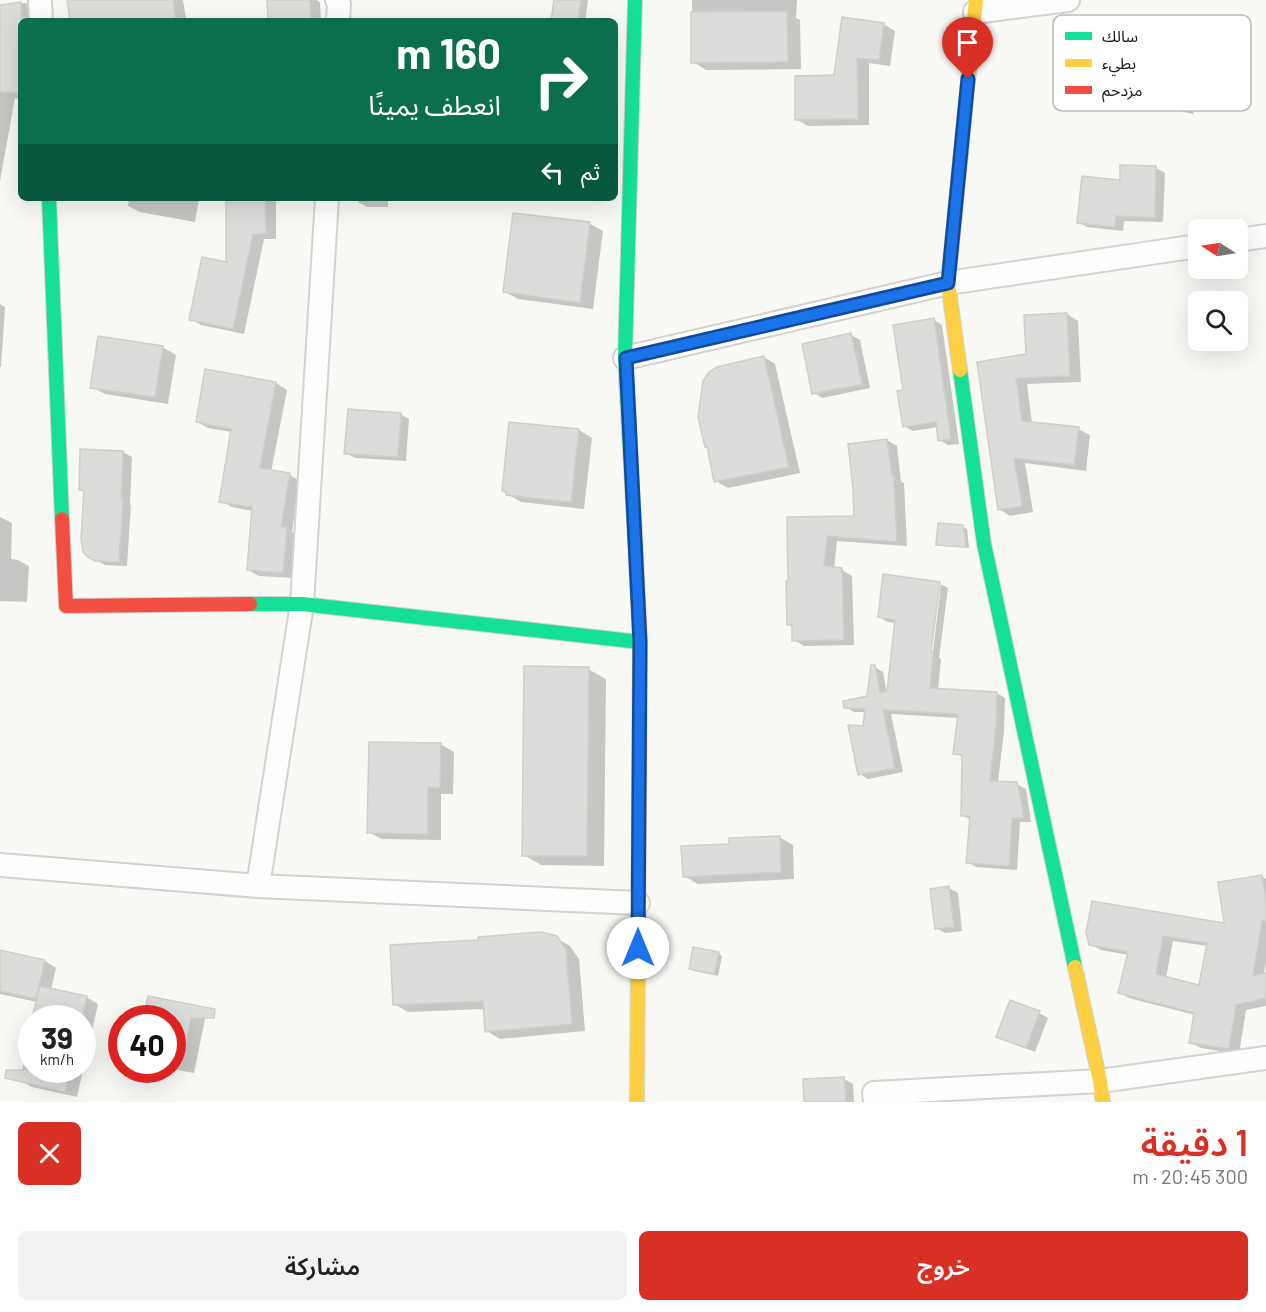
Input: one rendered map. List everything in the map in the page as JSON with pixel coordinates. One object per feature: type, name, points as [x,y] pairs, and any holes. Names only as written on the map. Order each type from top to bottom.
[{"type":"street","points":[[40,0],[41,18]]},
{"type":"street","points":[[337,0],[338,18]]},
{"type":"street","points":[[635,0],[626,358],[640,642],[637,1102]]},
{"type":"street","points":[[1068,0],[975,6],[948,283],[984,544],[1102,1091]]},
{"type":"street","points":[[48,201],[66,606],[302,604],[640,642]]},
{"type":"street","points":[[258,886],[302,604],[327,201]]},
{"type":"street","points":[[1248,239],[1266,236]]},
{"type":"street","points":[[626,358],[948,283],[1188,247]]},
{"type":"street","points":[[0,865],[258,886],[638,903]]},
{"type":"street","points":[[874,1102],[874,1093],[1102,1091],[1266,1058]]},
{"type":"building","points":[[67,0],[173,0],[176,18],[70,18]]},
{"type":"building","points":[[267,0],[310,0],[311,18],[268,18]]},
{"type":"building","points":[[554,0],[581,0],[578,18],[551,18]]},
{"type":"building","points":[[21,2],[21,18],[18,18],[18,93],[0,92],[0,5]]},
{"type":"building","points":[[787,11],[788,62],[691,63],[691,12]]},
{"type":"building","points":[[842,17],[884,23],[879,60],[857,58],[858,119],[795,120],[795,76],[834,75]]},
{"type":"building","points":[[1120,165],[1156,166],[1155,218],[1116,216],[1115,227],[1077,223],[1082,176],[1120,180]]},
{"type":"building","points":[[226,201],[265,201],[266,233],[253,234],[233,329],[189,320],[202,257],[226,262]]},
{"type":"building","points":[[513,213],[590,222],[580,303],[503,292]]},
{"type":"building","points":[[1067,313],[1070,376],[1016,378],[1022,421],[1079,427],[1074,465],[1014,458],[1022,506],[998,510],[977,362],[1026,354],[1024,315]]},
{"type":"building","points":[[934,318],[951,439],[938,441],[936,422],[903,427],[897,391],[903,390],[893,325]]},
{"type":"building","points":[[851,333],[862,384],[812,394],[802,344]]},
{"type":"building","points":[[98,336],[163,346],[155,397],[90,388]]},
{"type":"building","points":[[764,356],[789,467],[714,482],[707,446],[705,447],[698,417],[703,381],[709,372],[717,367]]},
{"type":"building","points":[[205,369],[276,382],[260,468],[290,473],[281,527],[287,527],[283,573],[247,570],[252,507],[219,502],[231,429],[196,422]]},
{"type":"building","points":[[348,409],[401,413],[398,457],[344,454]]},
{"type":"building","points":[[509,422],[579,429],[571,502],[506,495],[506,492],[502,491]]},
{"type":"building","points":[[887,439],[892,476],[894,476],[897,542],[827,536],[824,566],[842,568],[844,640],[792,641],[792,625],[787,625],[787,517],[854,516],[848,444]]},
{"type":"building","points":[[80,449],[123,451],[119,562],[95,561],[83,552],[81,539],[84,490],[79,490]]},
{"type":"building","points":[[938,523],[963,525],[966,547],[936,545]]},
{"type":"building","points":[[883,574],[940,582],[931,652],[933,652],[930,688],[997,692],[990,781],[1017,782],[1023,811],[1023,818],[1012,818],[1009,866],[966,863],[970,816],[961,816],[962,755],[953,754],[958,714],[883,710],[895,768],[858,775],[848,725],[863,726],[865,709],[844,708],[843,701],[867,696],[871,665],[875,665],[880,693],[887,692],[895,620],[878,617]]},
{"type":"building","points":[[524,666],[589,667],[587,856],[522,856]]},
{"type":"building","points":[[369,742],[441,743],[440,788],[428,787],[428,834],[367,833]]},
{"type":"building","points":[[780,836],[781,872],[683,877],[681,846],[729,844],[729,838]]},
{"type":"building","points":[[1262,875],[1266,899],[1266,921],[1262,921],[1253,976],[1266,973],[1266,998],[1236,1005],[1229,1049],[1189,1043],[1194,1013],[1118,993],[1128,952],[1089,945],[1086,932],[1092,901],[1224,923],[1218,882]],"holes":[[[1163,936],[1207,943],[1199,985],[1156,974]]]},
{"type":"building","points":[[949,886],[954,927],[935,929],[930,889]]},
{"type":"building","points":[[541,932],[557,936],[566,950],[572,1024],[485,1032],[483,1001],[393,1005],[390,945],[478,940],[478,937]]},
{"type":"building","points":[[693,947],[719,952],[714,974],[689,969]]},
{"type":"building","points":[[0,950],[45,960],[36,999],[0,991]]},
{"type":"building","points":[[40,986],[87,996],[85,1005],[35,1005]]},
{"type":"building","points":[[148,996],[215,1009],[214,1018],[191,1018],[186,1043],[186,1005],[146,1005]]},
{"type":"building","points":[[1010,1000],[1040,1011],[1026,1048],[996,1037]]},
{"type":"building","points":[[6,1070],[18,1070],[18,1081],[5,1078]]},
{"type":"building","points":[[844,1077],[846,1102],[804,1102],[803,1079]]},
{"type":"building","points":[[26,1083],[67,1083],[65,1092]]},
{"type":"traffic: fast","points":[[635,0],[625,358],[636,557]]},
{"type":"traffic: fast","points":[[49,201],[62,519]]},
{"type":"traffic: fast","points":[[960,370],[984,544],[1075,967]]},
{"type":"traffic: fast","points":[[250,604],[302,604],[640,642]]},
{"type":"traffic: slow","points":[[960,370],[948,283],[976,0]]},
{"type":"traffic: slow","points":[[636,557],[640,642],[637,1102]]},
{"type":"traffic: slow","points":[[1075,967],[1103,1102]]},
{"type":"traffic: jam","points":[[62,519],[66,606],[250,604]]},
{"type":"route","points":[[638,948],[640,642],[626,358],[948,283],[968,79]]}]
